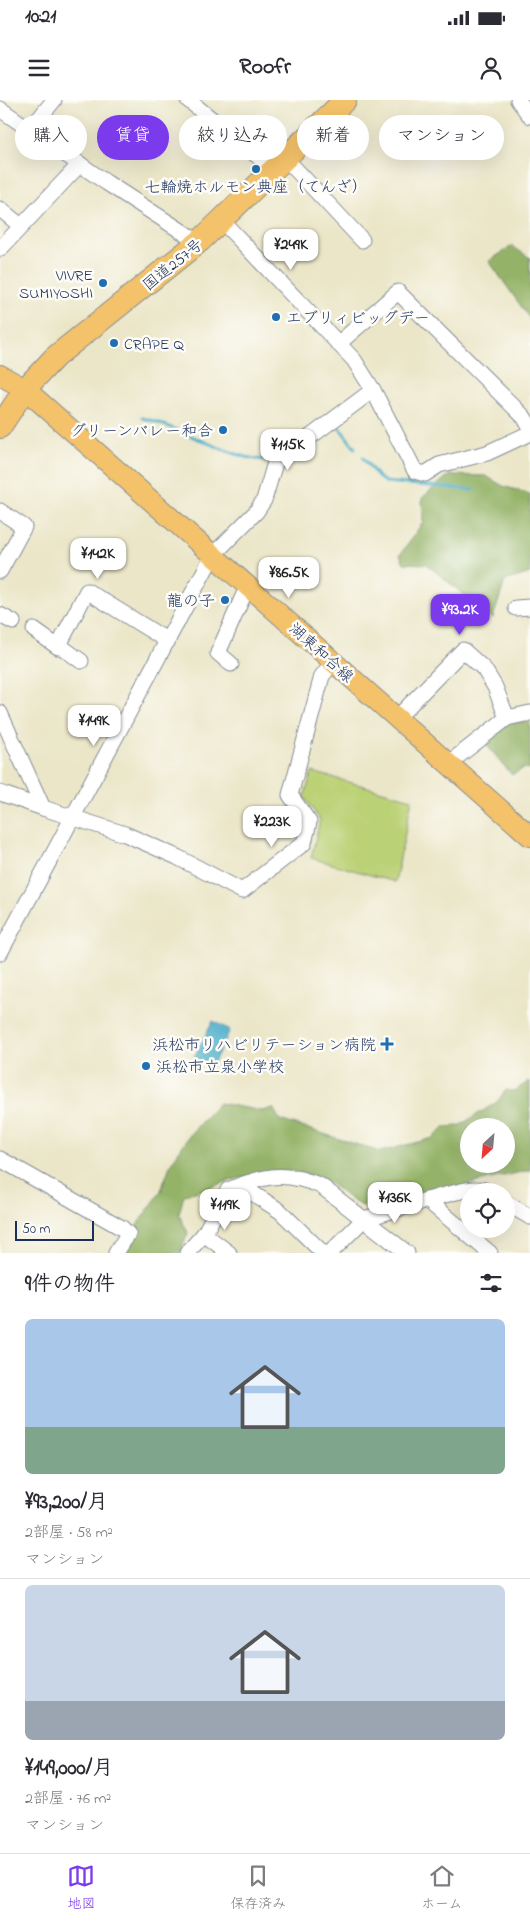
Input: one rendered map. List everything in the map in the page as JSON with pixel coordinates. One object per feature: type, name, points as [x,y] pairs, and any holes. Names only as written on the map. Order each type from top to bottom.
[{"type":"highway","name":"国道257号","points":[[0,426],[24,388],[55,357],[200,241],[345,100]]},
{"type":"main road","name":"湖東和合線","points":[[0,375],[24,388],[530,836]]},
{"type":"street","points":[[42,115],[54,100]]},
{"type":"street","points":[[188,100],[266,163],[282,163],[362,240]]},
{"type":"street","points":[[518,100],[530,116]]},
{"type":"street","points":[[0,109],[15,120]]},
{"type":"street","points":[[74,160],[189,236],[200,241]]},
{"type":"street","points":[[0,249],[80,164]]},
{"type":"street","points":[[0,209],[21,226]]},
{"type":"street","points":[[222,221],[354,360],[373,390],[415,471],[425,474],[439,465],[488,452],[530,433]]},
{"type":"street","points":[[339,343],[398,292],[524,417],[530,427]]},
{"type":"street","points":[[0,953],[168,641],[212,555],[256,512],[264,500],[277,456],[302,442],[373,390]]},
{"type":"street","points":[[0,511],[24,527],[0,571]]},
{"type":"street","points":[[231,664],[218,654],[248,585]]},
{"type":"street","points":[[34,630],[58,647],[87,591],[168,641]]},
{"type":"street","points":[[59,644],[81,661]]},
{"type":"street","points":[[397,718],[463,650],[484,669],[495,687],[507,718]]},
{"type":"street","points":[[0,793],[125,834],[177,857],[242,891],[304,842],[308,822],[290,796],[322,676],[333,662]]},
{"type":"street","points":[[0,713],[43,808]]},
{"type":"street","points":[[448,764],[507,718],[530,713]]},
{"type":"street","points":[[0,1159],[122,1228],[128,1234],[116,1253]]},
{"type":"street","points":[[187,1253],[204,1234],[228,1190],[269,1176],[288,1176],[310,1181],[320,1186],[407,1253]]},
{"type":"street","points":[[240,1185],[280,1211],[323,1253]]},
{"type":"street","points":[[330,1253],[364,1219],[460,1191]]},
{"type":"street","points":[[427,1200],[490,1253]]},
{"type":"street","points":[[515,1208],[530,1217]]},
{"type":"street","points":[[204,1234],[229,1253]]},
{"type":"green space","points":[[512,246],[530,258],[530,319],[489,261]]},
{"type":"green space","points":[[449,475],[486,476],[503,486],[530,494],[530,573],[505,581],[493,618],[426,564],[404,563],[400,555],[423,522],[422,498]]},
{"type":"green space","points":[[530,721],[530,770],[524,768],[512,775],[484,742],[507,724]]},
{"type":"green space","points":[[312,772],[412,799],[395,882],[311,858],[320,820],[304,797]]},
{"type":"green space","points":[[530,1081],[530,1170],[474,1183],[460,1183],[460,1186],[374,1208],[357,1204],[331,1184],[307,1174],[289,1171],[254,1174],[184,1195],[179,1214],[188,1233],[180,1253],[121,1253],[135,1234],[134,1229],[160,1193],[171,1163],[192,1132],[219,1103],[262,1111],[273,1108],[280,1120],[380,1152],[433,1138],[444,1127],[460,1125],[460,1173],[515,1173],[515,1118],[472,1118],[497,1102],[506,1090],[514,1091]]},
{"type":"water","points":[[213,1021],[230,1030],[212,1066],[194,1057]]},
{"type":"waterway","points":[[142,418],[243,456],[269,459]]},
{"type":"waterway","points":[[334,427],[339,427],[355,448]]},
{"type":"waterway","points":[[363,458],[378,477],[385,482],[475,490]]},
{"type":"place","name":"七輪焼ホルモン典座（てんざ）","points":[[256,169]]},
{"type":"place","name":"VIVRE SUMIYOSHI","points":[[103,283]]},
{"type":"place","name":"エブリィビッグデー","points":[[276,317]]},
{"type":"place","name":"CRAPE Q","points":[[114,343]]},
{"type":"place","name":"グリーンバレー和合","points":[[223,430]]},
{"type":"place","name":"龍の子","points":[[225,600]]},
{"type":"place","name":"浜松市リハビリテーション病院","points":[[387,1044]]},
{"type":"place","name":"浜松市立泉小学校","points":[[146,1066]]}]
